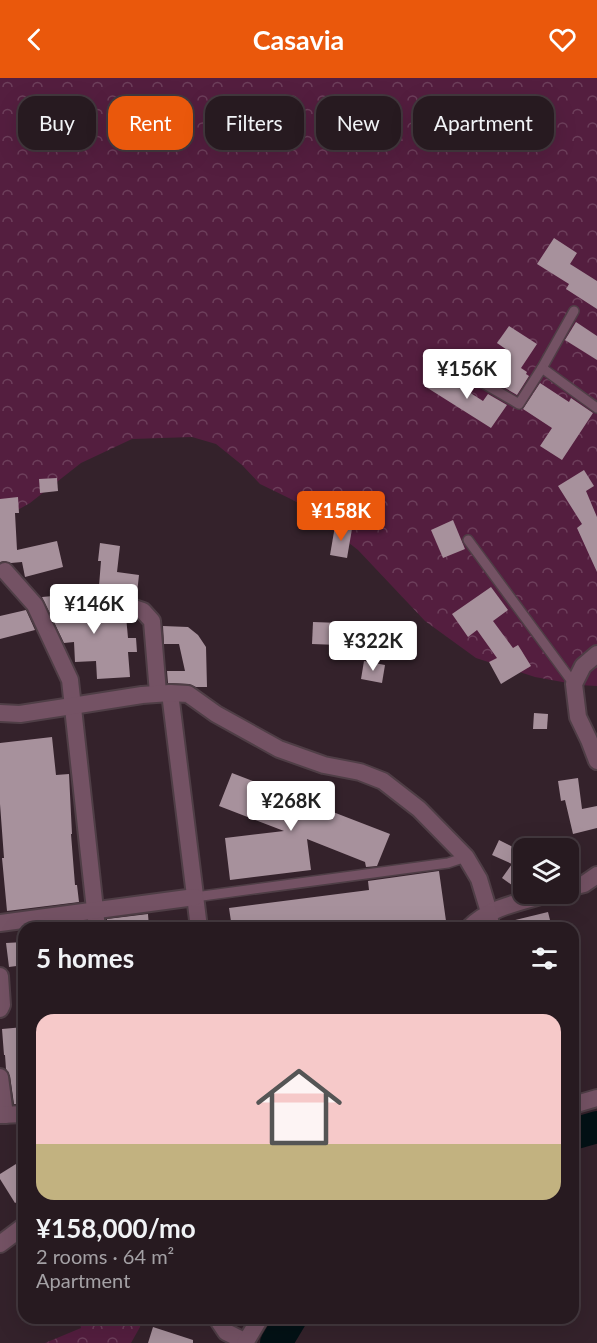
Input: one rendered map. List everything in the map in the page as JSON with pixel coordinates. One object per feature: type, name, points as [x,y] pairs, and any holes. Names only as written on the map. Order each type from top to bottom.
[{"type":"street","points":[[5,571],[35,605],[70,680],[96,922]]},
{"type":"street","points":[[99,596],[143,611],[152,621],[198,922]]},
{"type":"street","points":[[597,654],[583,666],[574,684],[579,717],[597,761]]},
{"type":"street","points":[[0,713],[20,714],[141,695],[188,694],[216,714],[279,749],[324,765],[360,772],[383,781],[419,809],[466,857],[478,879],[490,920]]},
{"type":"street","points":[[579,885],[597,875]]},
{"type":"street","points":[[0,923],[195,897]]},
{"type":"street","points":[[475,922],[490,920],[526,904]]},
{"type":"street","points":[[0,976],[2,1005],[0,1009]]},
{"type":"street","points":[[0,1077],[2,1115],[18,1114]]},
{"type":"street","points":[[579,1103],[597,1098]]},
{"type":"street","points":[[0,1244],[18,1230]]},
{"type":"street","points":[[221,1324],[226,1332],[246,1342],[256,1324]]},
{"type":"lane","points":[[471,376],[519,404],[574,311]]},
{"type":"lane","points":[[542,368],[597,408]]},
{"type":"lane","points":[[468,540],[574,684]]},
{"type":"lane","points":[[195,897],[448,863],[466,857]]},
{"type":"green space","points":[[0,78],[597,78],[597,686],[535,677],[476,658],[425,621],[358,550],[297,502],[260,484],[242,465],[216,444],[192,437],[132,439],[81,463],[30,503],[0,520]]},
{"type":"green space","points":[[80,1324],[140,1324],[131,1343],[45,1343],[81,1328]]},
{"type":"building","points":[[554,238],[577,253],[570,264],[597,281],[597,309],[566,289],[569,284],[537,264]]},
{"type":"building","points":[[576,322],[597,336],[597,360],[565,340]]},
{"type":"building","points":[[509,326],[537,344],[521,368],[529,376],[517,395],[495,382],[498,377],[495,375],[510,352],[497,343]]},
{"type":"building","points":[[436,371],[483,401],[488,394],[507,405],[491,428],[426,387]]},
{"type":"building","points":[[540,383],[569,402],[571,398],[593,413],[562,460],[540,446],[552,428],[523,409]]},
{"type":"building","points":[[584,470],[594,486],[586,491],[597,517],[597,572],[577,528],[582,524],[558,486]]},
{"type":"building","points":[[57,478],[58,491],[40,493],[39,479]]},
{"type":"building","points":[[18,497],[19,513],[15,513],[17,550],[57,541],[63,567],[25,577],[22,562],[0,562],[0,499]]},
{"type":"building","points":[[453,520],[465,549],[443,558],[431,530]]},
{"type":"building","points":[[335,526],[352,529],[347,558],[330,555]]},
{"type":"building","points":[[100,543],[120,546],[117,572],[139,575],[137,593],[125,591],[125,594],[99,586]]},
{"type":"building","points":[[491,587],[508,610],[493,621],[513,648],[518,645],[531,666],[501,684],[489,662],[497,658],[477,630],[468,637],[452,614]]},
{"type":"building","points":[[64,595],[65,604],[91,602],[96,606],[126,616],[128,638],[136,638],[137,652],[128,652],[130,677],[97,679],[96,661],[75,662],[74,642],[64,643],[42,597]]},
{"type":"building","points":[[26,610],[35,630],[0,639],[0,616]]},
{"type":"building","points":[[313,622],[341,623],[339,645],[312,644]]},
{"type":"building","points":[[163,626],[188,627],[198,635],[206,647],[207,687],[168,683],[167,671],[185,671],[179,644],[164,644]]},
{"type":"building","points":[[364,661],[385,665],[382,683],[361,679]]},
{"type":"building","points":[[534,713],[548,714],[547,729],[533,729]]},
{"type":"building","points":[[52,737],[56,775],[69,774],[71,834],[75,885],[77,885],[79,902],[7,911],[2,858],[4,858],[0,804],[0,743]]},
{"type":"building","points":[[232,773],[390,834],[377,866],[366,867],[365,862],[307,839],[311,870],[230,880],[225,838],[284,831],[219,806]]},
{"type":"building","points":[[578,778],[582,809],[597,806],[597,828],[573,834],[565,800],[561,801],[558,781]]},
{"type":"building","points":[[499,840],[513,847],[513,886],[502,878],[512,864],[492,855]]},
{"type":"building","points":[[439,871],[446,922],[231,922],[229,908],[369,890],[368,881]]},
{"type":"building","points":[[548,912],[550,922],[507,922]]},
{"type":"building","points":[[148,914],[149,922],[107,922],[107,919]]},
{"type":"building","points":[[18,942],[18,966],[9,967],[6,943]]},
{"type":"building","points":[[18,1028],[18,1104],[14,1104],[10,1076],[6,1069],[2,1029]]},
{"type":"building","points":[[18,1163],[18,1201],[15,1203],[0,1179],[0,1174]]},
{"type":"building","points":[[153,1327],[193,1340],[193,1343],[148,1343]]},
{"type":"waterway","points":[[579,1132],[597,1127]]},
{"type":"waterway","points":[[276,1343],[287,1324]]}]
